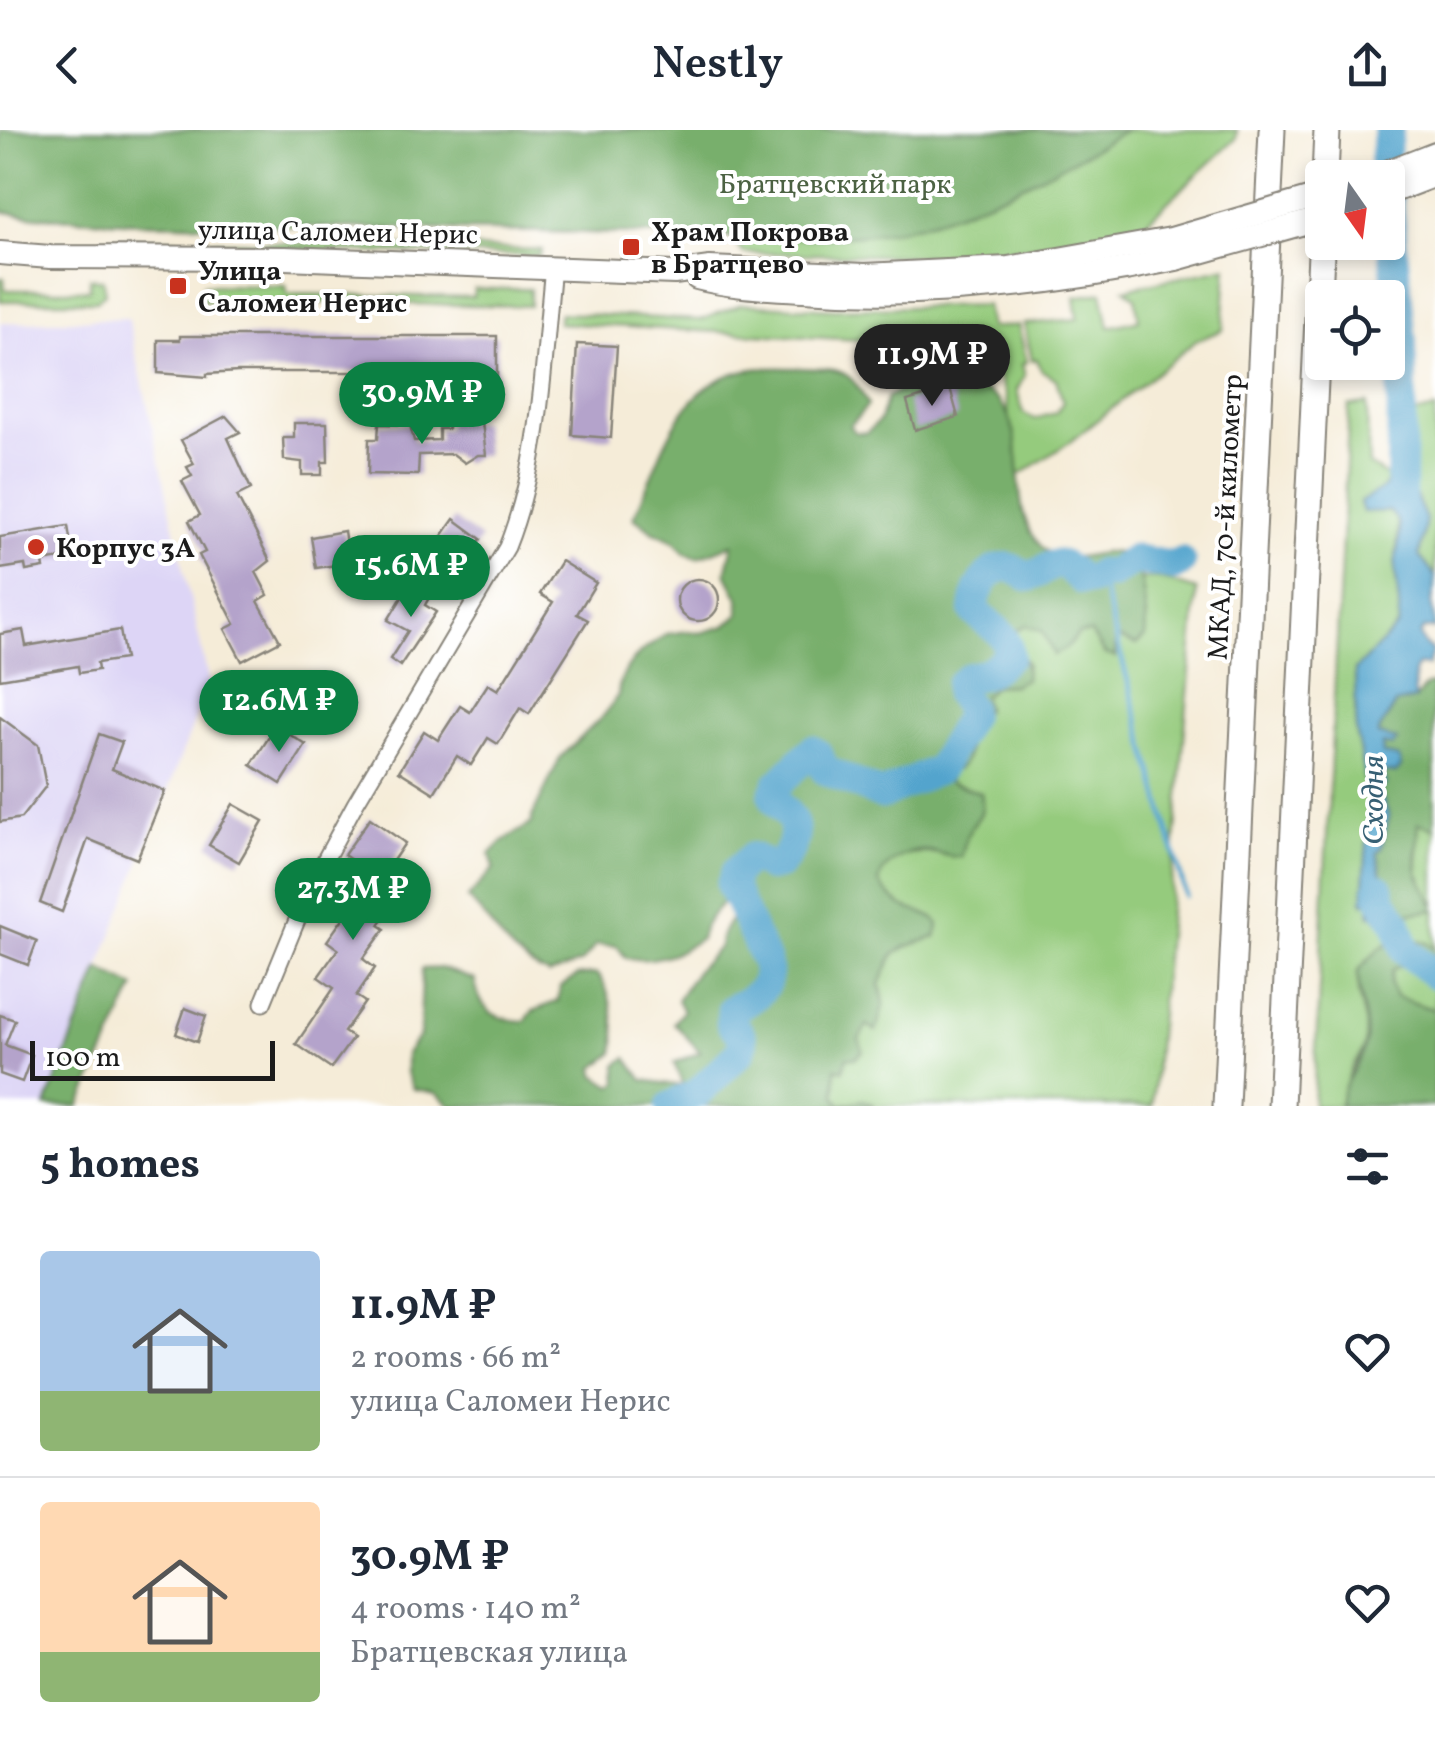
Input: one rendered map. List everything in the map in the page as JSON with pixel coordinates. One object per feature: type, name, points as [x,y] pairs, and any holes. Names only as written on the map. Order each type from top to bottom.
[{"type":"highway","name":"МКАД, 70-й километр","points":[[1226,1106],[1272,130]]},
{"type":"highway","points":[[1326,160],[1327,130]]},
{"type":"highway","points":[[1280,1106],[1321,260]]},
{"type":"main road","points":[[1405,165],[1435,153]]},
{"type":"main road","points":[[1405,186],[1435,175]]},
{"type":"main road","name":"улица Саломеи Нерис","points":[[1173,249],[1305,201]]},
{"type":"main road","name":"улица Саломеи Нерис","points":[[0,253],[553,267],[674,273],[756,288],[894,293],[1054,282],[1173,249],[1305,222]]},
{"type":"street","points":[[263,1003],[311,886],[354,804],[499,561],[522,508],[538,421],[553,267]]},
{"type":"shaded area","points":[[128,318],[209,683],[46,1106],[0,1106],[0,323]]},
{"type":"green space","name":"Братцевский парк","points":[[0,130],[1237,130],[1236,139],[1143,225],[1071,242],[950,257],[743,253],[729,236],[140,223],[30,216],[0,211]]},
{"type":"green space","name":"Братцевский парк","points":[[0,130],[1126,130],[1041,176],[944,217],[885,232],[815,238],[140,223],[30,216],[0,211]]},
{"type":"green space","points":[[106,238],[542,250],[540,256],[113,246],[105,244]]},
{"type":"green space","points":[[1227,267],[1223,330],[1197,340],[1071,441],[1021,474],[1017,472],[1006,397],[987,347],[558,323],[560,313],[701,320],[741,304],[835,309],[986,305],[990,328],[1018,325],[1027,362],[1022,364],[1025,375],[1017,390],[1023,413],[1034,419],[1056,413],[1063,402],[1056,379],[1041,370],[1037,359],[1032,360],[1024,324],[1078,319],[1075,297],[1102,292],[1109,327],[1139,320],[1135,297],[1125,289]]},
{"type":"green space","points":[[0,278],[4,278],[5,290],[89,290],[90,278],[103,280],[105,293],[97,301],[0,301]]},
{"type":"green space","points":[[203,285],[286,286],[287,294],[473,297],[474,289],[530,289],[530,306],[203,301]]},
{"type":"green space","points":[[753,369],[833,370],[849,376],[868,405],[850,426],[854,432],[866,433],[880,420],[887,397],[930,380],[964,380],[993,396],[1009,417],[1015,435],[1023,512],[1030,530],[1041,546],[1054,555],[1115,552],[1127,557],[1137,568],[1146,620],[1145,637],[1136,645],[1116,637],[1115,657],[1105,654],[1091,633],[1079,634],[1054,655],[1042,631],[1026,625],[1017,630],[1025,679],[1013,685],[994,686],[983,697],[986,710],[969,721],[966,758],[951,772],[949,782],[981,793],[982,801],[961,857],[913,852],[891,864],[881,876],[879,883],[896,901],[939,924],[936,937],[893,955],[880,984],[884,1003],[876,1031],[867,1025],[859,1039],[863,1051],[855,1058],[847,1057],[843,1070],[836,1068],[835,1096],[841,1105],[863,1100],[876,1106],[452,1106],[436,1093],[413,1089],[406,1073],[406,1054],[420,1035],[422,969],[441,968],[475,980],[480,999],[490,1012],[505,1019],[525,1021],[533,1011],[558,1001],[560,987],[577,976],[596,974],[609,999],[615,1045],[614,1053],[595,1068],[595,1075],[612,1086],[618,1083],[617,1065],[627,1058],[643,1080],[683,1086],[674,1063],[700,1052],[674,1023],[683,1011],[677,1000],[696,971],[720,946],[724,930],[742,901],[745,881],[712,915],[700,939],[682,949],[655,958],[636,959],[626,958],[617,946],[596,945],[582,962],[549,975],[521,959],[468,898],[494,868],[490,854],[532,823],[560,758],[605,714],[618,695],[628,667],[640,653],[667,634],[700,633],[725,626],[739,614],[739,598],[726,573],[733,544],[697,558],[685,554],[674,541],[634,517],[663,447],[689,404],[727,376]]},
{"type":"green space","points":[[1367,404],[1369,465],[1388,477],[1381,490],[1360,502],[1364,512],[1389,511],[1397,518],[1399,607],[1398,626],[1355,670],[1356,729],[1369,808],[1365,902],[1370,896],[1370,915],[1375,914],[1378,920],[1397,922],[1397,915],[1435,910],[1435,949],[1399,936],[1358,970],[1365,1047],[1351,1069],[1340,1106],[1313,1106],[1349,406]]},
{"type":"green space","points":[[1435,409],[1435,576],[1419,556],[1426,520],[1410,482],[1411,415]]},
{"type":"green space","points":[[1141,578],[1161,579],[1197,590],[1152,1106],[876,1106],[863,1100],[842,1105],[835,1097],[836,1067],[867,1025],[876,1030],[884,1003],[880,984],[893,955],[905,946],[936,937],[939,924],[893,899],[879,883],[882,871],[889,862],[911,854],[961,857],[982,811],[981,793],[948,782],[951,771],[966,758],[969,721],[976,707],[994,686],[1013,685],[1027,665],[1015,643],[1017,630],[1026,624],[1066,648],[1079,634],[1091,632],[1104,654],[1115,656],[1116,637],[1147,621]]},
{"type":"green space","points":[[1433,684],[1435,828],[1418,823],[1416,860],[1435,910],[1397,915],[1385,889],[1377,851],[1389,817],[1379,790],[1385,785],[1382,743],[1396,741],[1378,735],[1395,704],[1415,699],[1426,685]]},
{"type":"green space","points":[[1418,822],[1435,828],[1435,906],[1418,872]]},
{"type":"green space","points":[[1400,936],[1435,949],[1435,980],[1415,967],[1404,966],[1392,970],[1390,984],[1396,997],[1435,1010],[1435,1106],[1340,1106],[1366,1041],[1358,971],[1379,949]]},
{"type":"green space","points":[[1412,964],[1435,980],[1435,1010],[1396,997],[1390,984],[1392,970]]},
{"type":"green space","points":[[99,969],[135,987],[80,1106],[46,1106]]},
{"type":"water","points":[[1409,459],[1412,487],[1426,520],[1419,556],[1435,576],[1435,629],[1424,629],[1420,634],[1433,651],[1428,666],[1418,665],[1414,673],[1415,699],[1395,704],[1378,735],[1397,740],[1393,746],[1382,744],[1383,754],[1399,758],[1401,767],[1396,773],[1382,772],[1386,785],[1379,790],[1389,816],[1377,852],[1397,923],[1390,920],[1383,926],[1376,915],[1370,915],[1370,897],[1365,903],[1363,900],[1369,808],[1356,729],[1355,670],[1398,626],[1395,570],[1399,531],[1389,511],[1363,512],[1360,502],[1385,487],[1392,461]]},
{"type":"building","points":[[180,336],[497,336],[497,379],[434,379],[434,393],[421,393],[421,385],[369,385],[369,372],[238,372],[207,377],[158,373],[158,340],[180,340]]},
{"type":"building","points":[[577,344],[617,346],[611,438],[572,435]]},
{"type":"building","points":[[950,388],[958,417],[915,430],[907,401]]},
{"type":"building","points":[[226,416],[240,432],[228,438],[251,489],[237,496],[270,561],[256,572],[268,595],[258,601],[280,641],[242,661],[225,629],[235,624],[199,555],[205,552],[189,521],[200,515],[182,481],[192,476],[187,467],[194,464],[181,440]]},
{"type":"building","points":[[448,422],[482,422],[486,455],[465,463],[453,454],[419,455],[418,475],[368,474],[369,439],[378,439],[379,424],[410,425],[414,441],[439,440],[439,429],[448,429]]},
{"type":"building","points":[[294,423],[327,423],[328,462],[322,462],[322,475],[302,475],[302,462],[284,460],[283,438],[294,438]]},
{"type":"building","points":[[454,519],[481,539],[457,572],[430,553]]},
{"type":"building","name":"Корпус 3А","points":[[68,526],[73,557],[43,562],[44,568],[26,571],[25,565],[0,569],[0,537]]},
{"type":"building","points":[[344,531],[349,563],[316,568],[311,537]]},
{"type":"building","points":[[561,561],[596,583],[577,614],[588,620],[529,714],[520,708],[498,744],[488,738],[471,765],[457,756],[434,793],[399,771],[424,731],[438,740],[460,706],[470,712],[488,684],[498,690],[553,602],[540,594]]},
{"type":"building","points":[[698,579],[713,585],[719,600],[713,615],[698,621],[683,615],[677,600],[683,585]]},
{"type":"building","points":[[410,584],[430,596],[425,605],[436,612],[400,666],[390,659],[408,631],[388,620]]},
{"type":"building","points":[[23,630],[26,646],[120,630],[125,659],[97,663],[98,670],[79,673],[78,666],[0,679],[0,634]]},
{"type":"building","points":[[0,717],[38,745],[46,786],[21,818],[0,822]]},
{"type":"building","points":[[276,726],[306,745],[281,784],[251,765]]},
{"type":"building","points":[[99,734],[122,742],[112,769],[165,791],[137,859],[88,839],[62,912],[40,903]]},
{"type":"building","points":[[233,804],[263,821],[239,862],[209,845]]},
{"type":"building","points":[[370,818],[405,843],[377,884],[397,898],[379,925],[385,929],[363,959],[375,968],[356,996],[365,1002],[344,1032],[353,1038],[331,1068],[296,1044],[334,988],[318,977],[338,949],[327,941],[349,910],[336,901],[360,866],[344,855]]},
{"type":"building","points":[[0,926],[37,941],[28,965],[0,954]]},
{"type":"building","points":[[185,1008],[206,1016],[197,1042],[176,1034]]},
{"type":"building","points":[[0,1015],[15,1020],[5,1045],[32,1055],[22,1082],[0,1074]]},
{"type":"waterway","name":"Сходня","points":[[1384,160],[1389,130]]},
{"type":"waterway","name":"Сходня","points":[[1394,260],[1402,343],[1401,500]]},
{"type":"waterway","points":[[671,1106],[698,1093],[740,1052],[742,1040],[731,1023],[732,1009],[754,997],[767,978],[766,962],[731,885],[736,871],[752,857],[769,867],[779,865],[790,849],[793,823],[773,796],[778,784],[812,750],[825,770],[882,795],[939,769],[969,716],[959,694],[960,685],[969,677],[991,670],[1009,655],[1005,639],[974,611],[979,589],[999,568],[1009,567],[1029,577],[1060,564],[1082,580],[1092,580],[1099,574],[1112,574],[1135,559],[1173,566],[1181,562]]},
{"type":"waterway","points":[[1099,574],[1186,896]]},
{"type":"waterway","name":"Сходня","points":[[1379,888],[1406,951],[1435,975]]},
{"type":"place","name":"Храм Покрова в Братцево","points":[[631,247]]},
{"type":"place","name":"Улица Саломеи Нерис","points":[[178,286]]},
{"type":"place","name":"Корпус 3А","points":[[36,547]]}]
